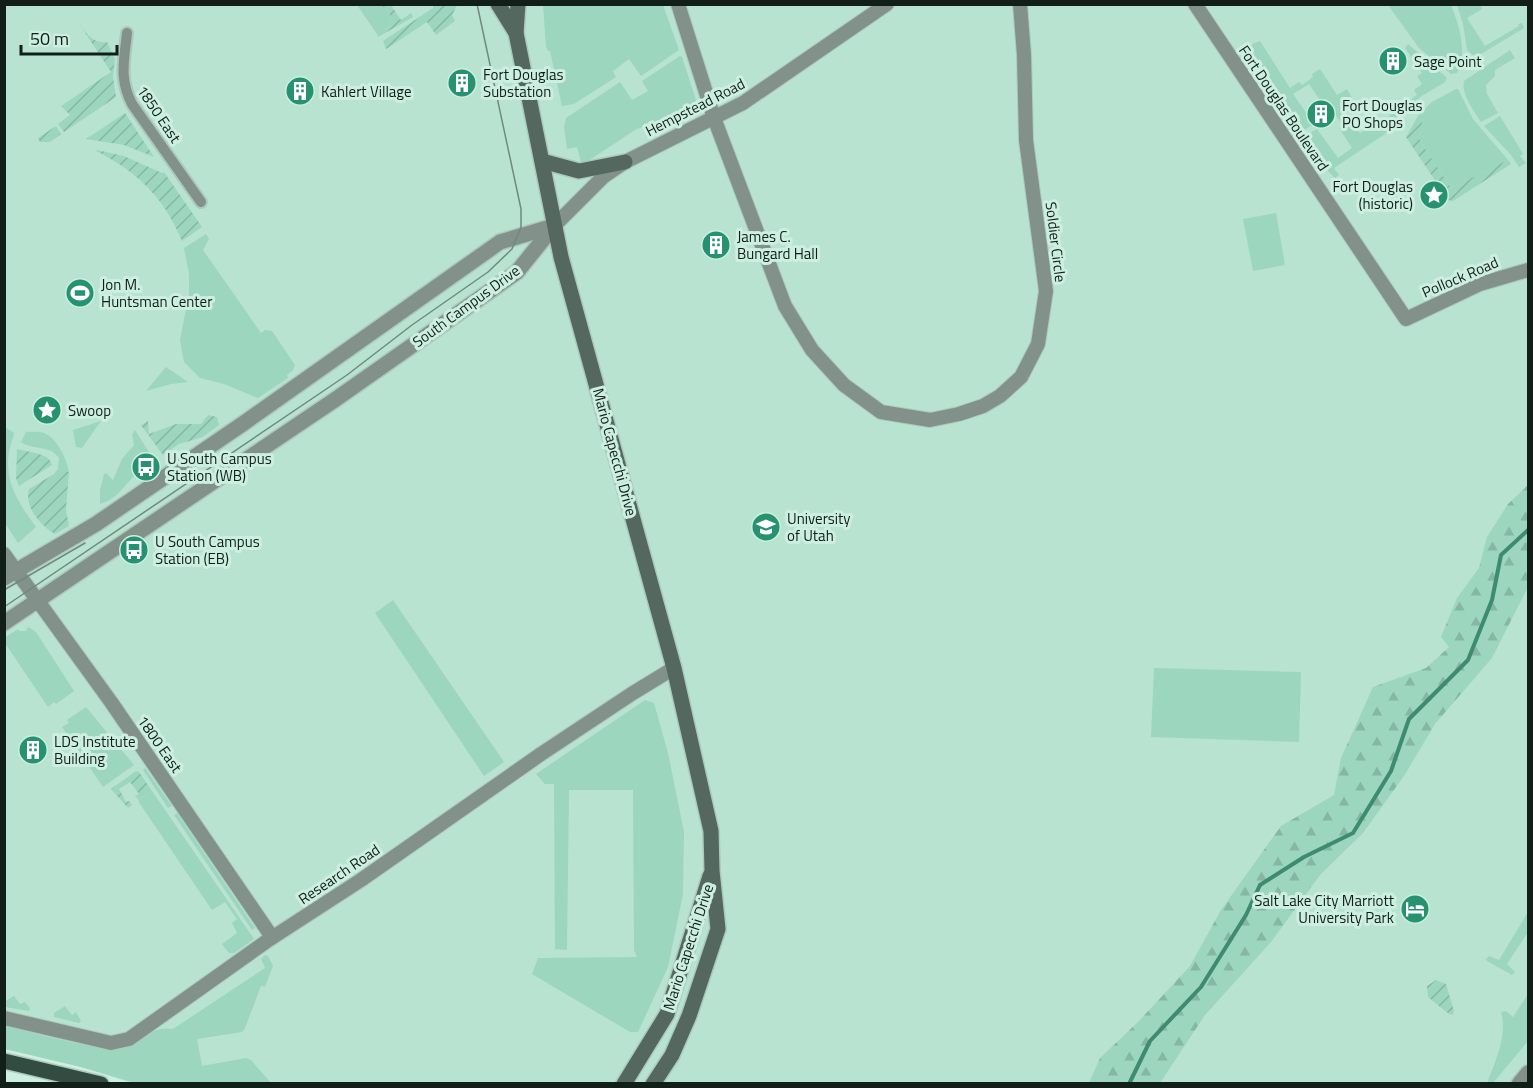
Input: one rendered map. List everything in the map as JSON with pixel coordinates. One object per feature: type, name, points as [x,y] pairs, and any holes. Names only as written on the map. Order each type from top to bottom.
[{"type":"main road","name":"Mario Capecchi Drive","points":[[518,4],[516,33],[561,257],[674,668],[711,831],[712,871],[718,929],[689,1016],[672,1055],[653,1083]]},
{"type":"main road","name":"Mario Capecchi Drive","points":[[499,6],[516,33]]},
{"type":"main road","points":[[542,161],[579,171],[625,162]]},
{"type":"main road","name":"Mario Capecchi Drive","points":[[624,1083],[667,1014],[712,871]]},
{"type":"main road","points":[[4,1061],[101,1083]]},
{"type":"street","name":"Soldier Circle","points":[[678,4],[714,118],[785,306],[812,350],[844,385],[881,412],[930,420],[983,406],[1000,396],[1021,377],[1038,344],[1046,291],[1026,140],[1020,4]]},
{"type":"street","name":"Hempstead Road","points":[[554,226],[575,208],[603,177],[625,162],[743,103],[887,4]]},
{"type":"street","name":"Fort Douglas Boulevard","points":[[1195,4],[1406,319]]},
{"type":"street","name":"1850 East","points":[[127,33],[122,74],[124,90],[132,105],[201,202]]},
{"type":"street","points":[[11,575],[96,525],[235,430],[500,242],[554,226]]},
{"type":"street","name":"South Campus Drive","points":[[4,623],[336,399],[517,272],[554,226]]},
{"type":"street","name":"Pollock Road","points":[[1406,319],[1480,284],[1528,270]]},
{"type":"street","name":"1800 East","points":[[4,554],[11,575],[37,601],[111,702],[272,937]]},
{"type":"street","name":"Research Road","points":[[4,1018],[111,1043],[129,1039],[272,937],[361,880],[623,699],[674,668]]},
{"type":"street","points":[[1519,1083],[1528,1073]]},
{"type":"shaded area","name":"University of Utah","points":[[5,5],[1528,5],[1528,1083],[135,1084],[81,1067],[5,1049]]},
{"type":"green space","points":[[357,5],[381,5],[389,12],[393,24],[377,34]]},
{"type":"green space","points":[[381,5],[391,5],[401,20],[411,13],[413,17],[378,37],[377,34],[393,24],[389,12]]},
{"type":"green space","points":[[433,5],[457,5],[452,15],[455,21],[436,35],[427,22],[386,49],[383,41],[433,8]]},
{"type":"green space","points":[[543,5],[663,5],[679,50],[641,76],[629,59],[613,71],[616,77],[574,104],[562,106],[550,51],[546,47]]},
{"type":"green space","points":[[1388,5],[1451,5],[1462,48],[1457,73],[1451,74],[1419,48]]},
{"type":"green space","points":[[1457,5],[1484,5],[1482,9],[1467,18],[1485,46],[1519,26],[1518,24],[1522,23],[1524,28],[1481,54],[1473,55],[1467,50]]},
{"type":"green space","points":[[76,19],[92,39],[107,42],[115,59],[113,77],[116,97],[64,132],[58,124],[70,115],[61,106],[111,72]]},
{"type":"green space","points":[[1260,41],[1290,88],[1299,82],[1302,85],[1320,69],[1337,95],[1347,89],[1352,98],[1341,105],[1360,133],[1374,124],[1376,126],[1417,95],[1414,90],[1422,84],[1417,76],[1422,73],[1405,48],[1408,44],[1447,78],[1445,82],[1420,97],[1406,110],[1394,128],[1334,168],[1339,175],[1335,178],[1326,169],[1325,163],[1321,162],[1304,136],[1317,129],[1338,158],[1352,148],[1339,128],[1343,126],[1326,101],[1322,103],[1309,84],[1293,94],[1314,124],[1301,132],[1253,58],[1250,45]]},
{"type":"green space","points":[[1510,50],[1515,58],[1495,70],[1495,76],[1486,85],[1487,94],[1498,113],[1481,122],[1466,97],[1464,81]]},
{"type":"green space","points":[[680,56],[696,100],[692,107],[635,130],[588,161],[581,162],[577,147],[567,149],[564,127],[566,118],[620,82],[632,100],[648,91],[642,81]]},
{"type":"green space","points":[[1456,89],[1473,119],[1508,160],[1451,188],[1420,141],[1422,124],[1419,114],[1432,102]]},
{"type":"green space","points":[[125,113],[154,157],[124,145],[86,139]]},
{"type":"green space","points":[[1419,114],[1422,124],[1420,141],[1451,188],[1508,160],[1511,164],[1453,201],[1448,200],[1406,137]]},
{"type":"green space","points":[[1500,116],[1523,154],[1520,156],[1526,163],[1519,167],[1484,126]]},
{"type":"green space","points":[[56,126],[61,134],[50,142],[40,142],[38,138]]},
{"type":"green space","points":[[97,150],[124,156],[164,172],[202,227],[182,241],[167,212],[148,188],[137,177]]},
{"type":"green space","points":[[1276,213],[1285,265],[1253,271],[1243,219]]},
{"type":"green space","points":[[206,234],[209,239],[203,250],[261,333],[265,330],[272,331],[295,365],[287,375],[288,378],[258,398],[224,384],[200,378],[184,362],[180,340],[189,294],[189,274],[184,248]]},
{"type":"green space","points":[[166,367],[188,382],[146,391]]},
{"type":"green space","points":[[208,415],[217,417],[219,425],[203,437],[179,444],[163,455],[141,425],[148,421],[149,434],[176,424],[201,424]]},
{"type":"green space","points":[[101,421],[82,448],[76,447],[73,430]]},
{"type":"green space","points":[[5,427],[14,433],[8,463],[11,483],[19,501],[36,527],[18,543],[5,523]]},
{"type":"green space","points":[[135,430],[154,460],[134,476],[115,496],[100,504],[100,490],[104,474],[106,473],[113,480],[122,459],[134,445],[132,435]]},
{"type":"green space","points":[[26,432],[42,432],[50,437],[61,451],[69,472],[58,469],[59,458],[51,451],[21,442]]},
{"type":"green space","points":[[17,449],[43,455],[52,465],[19,486],[16,478]]},
{"type":"green space","points":[[58,469],[69,472],[66,510],[69,526],[55,534],[34,515],[28,496],[29,489],[54,474]]},
{"type":"green space","points":[[1528,485],[1528,587],[1492,658],[1435,724],[1404,776],[1363,833],[1320,875],[1271,942],[1205,1015],[1160,1083],[1089,1083],[1100,1058],[1139,1021],[1190,966],[1221,910],[1281,826],[1334,795],[1341,758],[1373,687],[1426,668],[1449,647],[1441,637],[1457,598],[1479,568],[1487,537],[1508,504]]},
{"type":"green space","points":[[393,600],[504,762],[484,776],[375,613]]},
{"type":"green space","points":[[28,627],[36,632],[74,691],[48,707],[5,643],[4,638],[18,629],[26,631]]},
{"type":"green space","points":[[1154,668],[1301,672],[1299,742],[1151,737]]},
{"type":"green space","points":[[645,700],[654,703],[668,753],[684,832],[683,894],[668,967],[638,1032],[630,1032],[532,974],[538,958],[637,957],[634,950],[633,790],[569,790],[567,950],[555,949],[554,784],[545,784],[536,774]]},
{"type":"green space","points":[[86,707],[134,765],[103,787],[62,727],[69,723],[67,720]]},
{"type":"green space","points":[[145,768],[172,806],[168,808],[143,770]]},
{"type":"green space","points":[[136,771],[152,791],[139,800],[135,796],[139,794],[130,782],[119,789],[126,802],[129,801],[132,805],[128,808],[111,789]]},
{"type":"green space","points":[[152,791],[254,939],[234,953],[229,953],[222,944],[237,933],[232,923],[237,919],[225,902],[212,910],[138,801]]},
{"type":"green space","points":[[177,813],[255,928],[252,930],[174,815]]},
{"type":"green space","points":[[1528,912],[1528,932],[1507,964],[1515,972],[1512,975],[1486,959],[1489,956],[1499,960]]},
{"type":"green space","points":[[265,955],[268,956],[273,966],[265,987],[261,986],[242,1032],[197,1039],[202,1066],[246,1058],[251,1060],[271,1083],[135,1083],[81,1067],[5,1049],[5,1026],[99,1047],[113,1049],[130,1046],[152,1032],[173,1029],[265,968],[261,959]]},
{"type":"green space","points":[[1436,980],[1446,984],[1454,1011],[1453,1015],[1428,997],[1427,986]]},
{"type":"green space","points":[[1528,994],[1528,1041],[1493,1083],[1487,1083],[1502,1039],[1501,1012],[1506,1011],[1513,1017]]},
{"type":"green space","points":[[14,996],[20,1004],[25,1002],[30,1008],[29,1011],[5,1007],[5,1001]]},
{"type":"green space","points":[[65,1006],[72,1015],[76,1012],[81,1021],[79,1023],[54,1017],[54,1013]]},
{"type":"waterway","points":[[1129,1084],[1150,1041],[1201,987],[1246,915],[1260,885],[1304,857],[1353,833],[1391,771],[1409,719],[1468,660],[1492,600],[1501,555],[1528,530]]},
{"type":"tram line","points":[[4,607],[347,375],[412,325],[488,272],[512,249],[521,227],[521,209],[477,4]]},
{"type":"tram line","points":[[4,590],[85,543]]},
{"type":"place","name":"Sage Point","points":[[1393,61]]},
{"type":"place","name":"Fort Douglas Substation","points":[[462,83]]},
{"type":"place","name":"Kahlert Village","points":[[300,91]]},
{"type":"place","name":"Fort Douglas PO Shops","points":[[1321,114]]},
{"type":"place","name":"Fort Douglas (historic)","points":[[1434,195]]},
{"type":"place","name":"James C. Bungard Hall","points":[[716,245]]},
{"type":"place","name":"Jon M. Huntsman Center","points":[[80,293]]},
{"type":"place","name":"Swoop","points":[[47,410]]},
{"type":"place","name":"U South Campus Station (WB)","points":[[146,467]]},
{"type":"place","name":"University of Utah","points":[[766,527]]},
{"type":"place","name":"U South Campus Station (EB)","points":[[134,550]]},
{"type":"place","name":"LDS Institute Building","points":[[33,750]]},
{"type":"place","name":"Salt Lake City Marriott University Park","points":[[1415,909]]}]
